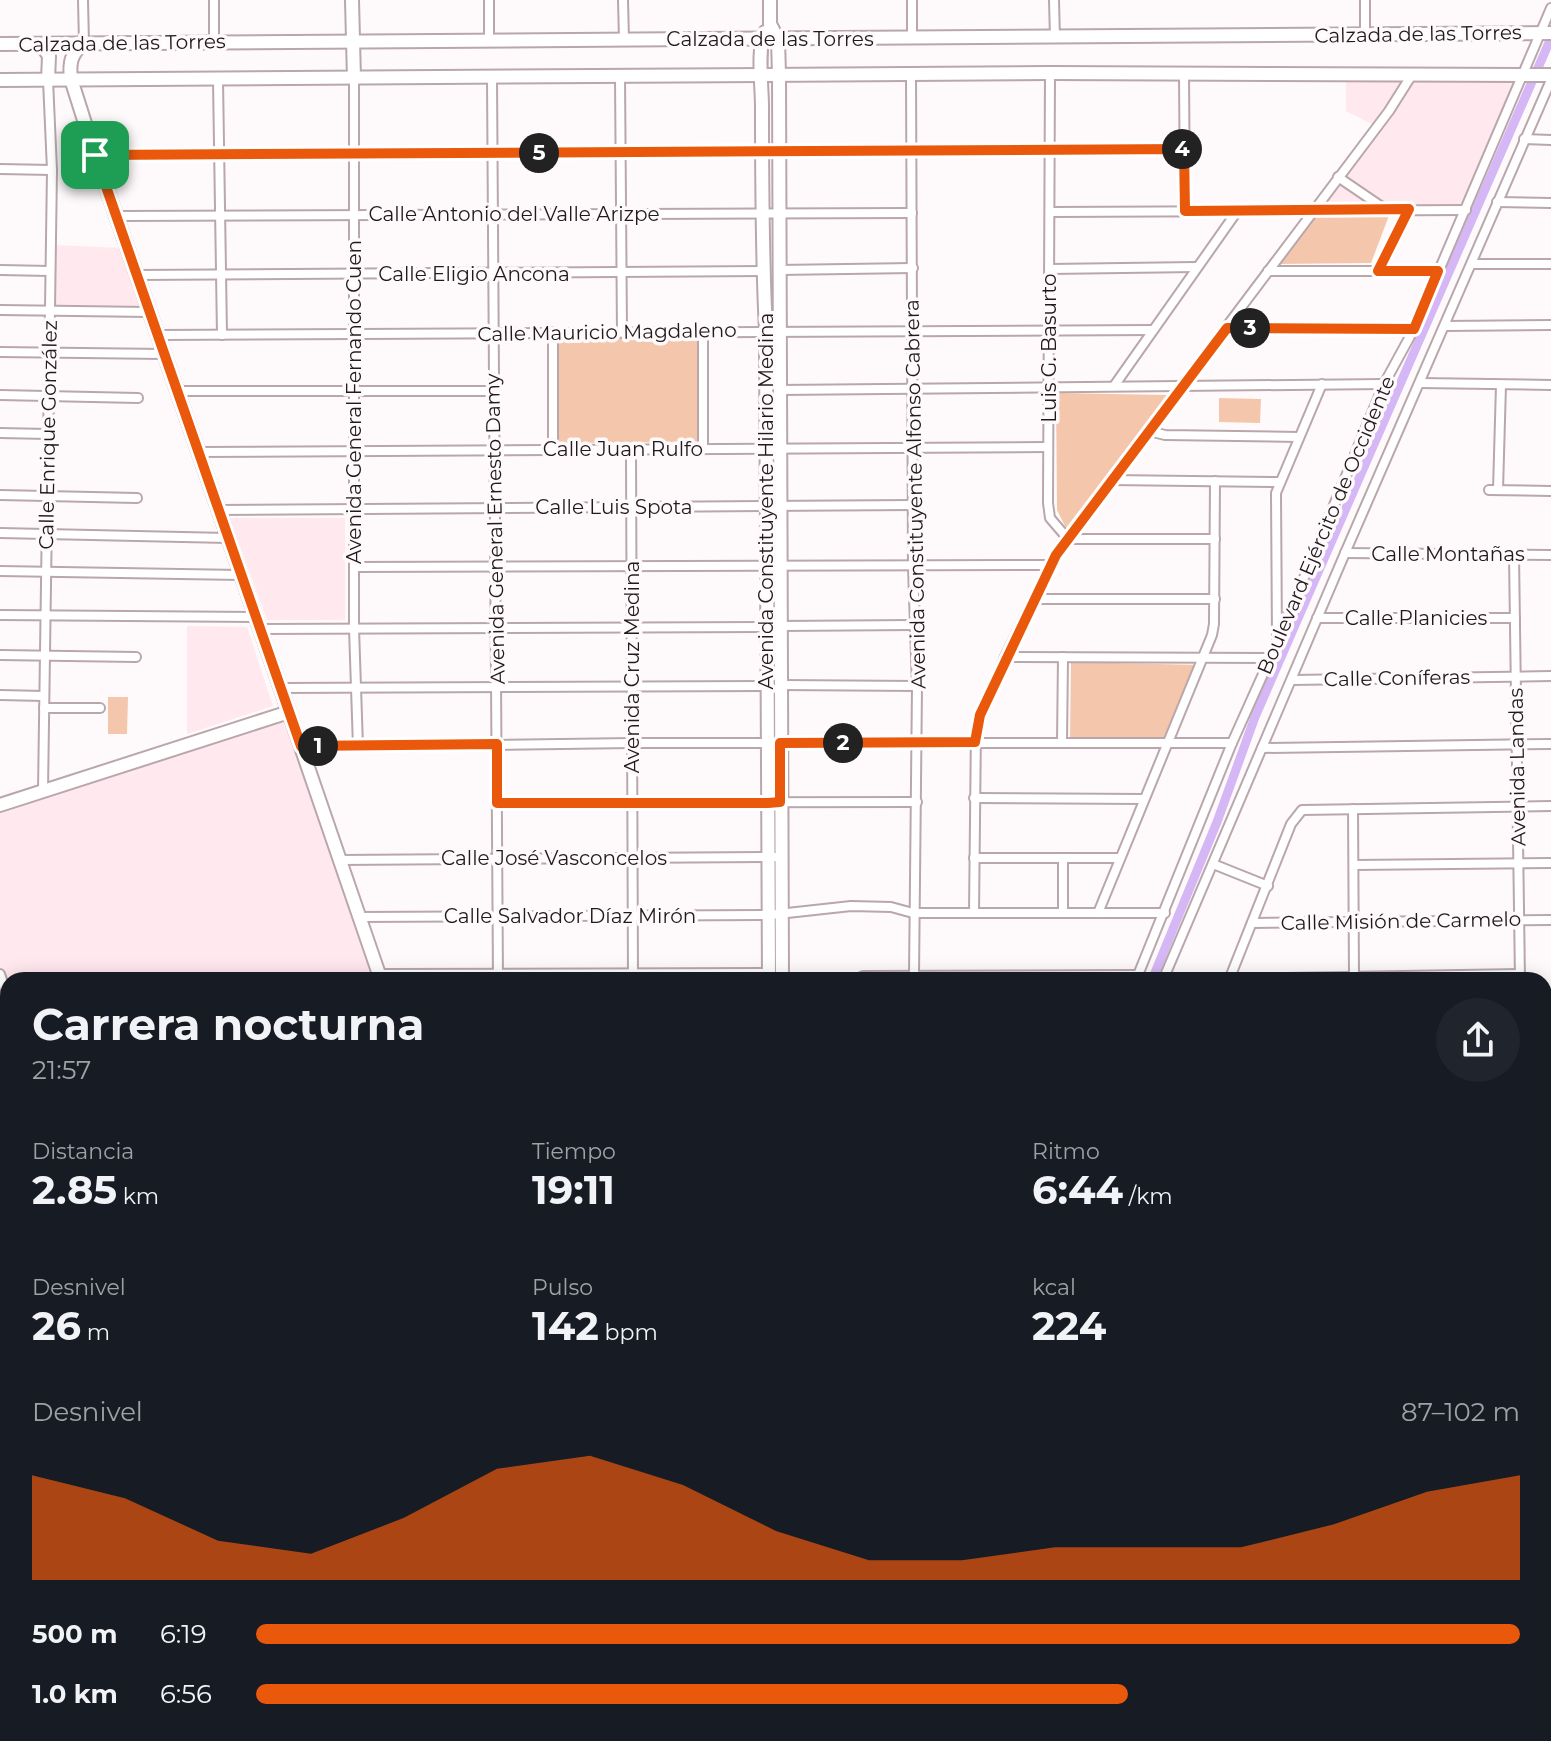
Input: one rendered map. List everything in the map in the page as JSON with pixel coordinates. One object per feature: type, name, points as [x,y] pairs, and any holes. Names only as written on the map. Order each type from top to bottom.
[{"type":"main road","name":"Avenida General Fernando Cuen","points":[[352,0],[354,79]]},
{"type":"main road","name":"Avenida Constituyente Hilario Medina","points":[[770,0],[770,24],[762,39],[762,213],[763,271],[779,390],[773,448]]},
{"type":"main road","name":"Avenida Constituyente Hilario Medina","points":[[769,972],[775,915],[773,330],[779,270],[778,39],[770,24]]},
{"type":"main road","name":"Calzada de las Torres","points":[[0,44],[1546,33]]},
{"type":"main road","points":[[84,43],[70,60],[71,79],[95,155],[378,972]]},
{"type":"main road","points":[[41,44],[49,56],[48,80]]},
{"type":"main road","name":"Calzada de las Torres","points":[[0,80],[1050,73],[1550,76]]},
{"type":"main road","points":[[0,805],[289,712]]},
{"type":"main road","name":"Avenida Constituyente Hilario Medina","points":[[775,915],[781,972]]},
{"type":"street","points":[[83,0],[84,43]]},
{"type":"street","points":[[214,0],[214,41]]},
{"type":"street","points":[[489,0],[489,41]]},
{"type":"street","points":[[623,0],[624,40]]},
{"type":"street","points":[[912,0],[912,39]]},
{"type":"street","points":[[1054,0],[1055,38]]},
{"type":"street","points":[[1365,0],[1365,34]]},
{"type":"street","name":"Boulevard Ejército de Occidente","points":[[1140,972],[1232,743],[1277,643],[1384,384],[1414,329],[1546,33],[1551,8]]},
{"type":"street","name":"Luis G. Basurto","points":[[1050,73],[1048,503],[1050,518],[1068,539]]},
{"type":"street","points":[[1184,73],[1185,211]]},
{"type":"street","points":[[974,913],[975,742],[980,715],[1050,565],[1389,111],[1413,73]]},
{"type":"street","name":"Avenida Constituyente Alfonso Cabrera","points":[[911,74],[913,567],[917,686],[914,972]]},
{"type":"street","name":"Boulevard Ejército de Occidente","points":[[1166,972],[1550,76]]},
{"type":"street","points":[[620,77],[622,332]]},
{"type":"street","name":"Avenida General Ernesto Damy","points":[[492,78],[498,972]]},
{"type":"street","name":"Avenida General Fernando Cuen","points":[[354,79],[354,628],[358,747]]},
{"type":"street","name":"Calle Enrique González","points":[[43,791],[52,170],[48,80]]},
{"type":"street","points":[[218,80],[222,335]]},
{"type":"street","points":[[1524,139],[1551,140]]},
{"type":"street","points":[[95,155],[1184,149]]},
{"type":"street","points":[[0,169],[52,170]]},
{"type":"street","points":[[1338,177],[1386,210]]},
{"type":"street","points":[[1497,202],[1551,203]]},
{"type":"street","points":[[1378,271],[1409,209]]},
{"type":"street","points":[[1114,386],[1238,210]]},
{"type":"street","points":[[1050,212],[1466,210]]},
{"type":"street","name":"Calle Antonio del Valle Arizpe","points":[[116,216],[912,213]]},
{"type":"street","points":[[1472,264],[1551,264]]},
{"type":"street","points":[[1050,269],[1196,267]]},
{"type":"street","points":[[779,270],[913,268]]},
{"type":"street","points":[[0,270],[50,271]]},
{"type":"street","name":"Calle Eligio Ancona","points":[[136,275],[763,271]]},
{"type":"street","points":[[1268,271],[1438,271]]},
{"type":"street","points":[[0,310],[149,312]]},
{"type":"street","points":[[1445,326],[1551,325]]},
{"type":"street","points":[[1227,328],[1414,329]]},
{"type":"street","name":"Calle Mauricio Magdaleno","points":[[157,335],[1153,330]]},
{"type":"street","points":[[703,331],[703,449]]},
{"type":"street","points":[[553,332],[553,450]]},
{"type":"street","points":[[0,352],[164,354]]},
{"type":"street","points":[[1420,383],[1551,385]]},
{"type":"street","points":[[1277,643],[1274,504],[1280,482],[1322,384]]},
{"type":"street","points":[[779,390],[1384,384]]},
{"type":"street","points":[[1501,385],[1493,490],[1551,491]]},
{"type":"street","points":[[177,391],[492,391]]},
{"type":"street","points":[[0,395],[138,398]]},
{"type":"street","points":[[1149,431],[1165,435],[1299,437]]},
{"type":"street","points":[[0,433],[48,434]]},
{"type":"street","name":"Calle Juan Rulfo","points":[[198,452],[1048,447]]},
{"type":"street","name":"Avenida Cruz Medina","points":[[631,449],[633,972]]},
{"type":"street","points":[[1111,480],[1280,482]]},
{"type":"street","points":[[1098,913],[1212,635],[1215,481]]},
{"type":"street","points":[[0,495],[137,498]]},
{"type":"street","name":"Calle Luis Spota","points":[[218,510],[914,505]]},
{"type":"street","points":[[0,533],[228,538]]},
{"type":"street","points":[[1068,539],[1215,539]]},
{"type":"street","name":"Calle Montañas","points":[[1345,553],[1551,555]]},
{"type":"street","name":"Avenida Landas","points":[[1514,555],[1520,972]]},
{"type":"street","points":[[355,567],[1050,565]]},
{"type":"street","points":[[0,571],[241,575]]},
{"type":"street","points":[[1034,599],[1215,599]]},
{"type":"street","points":[[0,615],[354,628],[914,625]]},
{"type":"street","name":"Calle Planicies","points":[[1317,618],[1515,618]]},
{"type":"street","points":[[0,655],[136,657]]},
{"type":"street","points":[[1005,657],[1269,658]]},
{"type":"street","points":[[1062,742],[1063,657]]},
{"type":"street","name":"Calle Coníferas","points":[[1292,680],[1551,676]]},
{"type":"street","points":[[280,688],[917,686]]},
{"type":"street","points":[[0,695],[44,696]]},
{"type":"street","points":[[44,708],[100,708]]},
{"type":"street","points":[[301,746],[1232,743]]},
{"type":"street","points":[[1262,748],[1551,744]]},
{"type":"street","points":[[974,798],[1144,799]]},
{"type":"street","points":[[497,803],[917,802]]},
{"type":"street","points":[[1232,972],[1295,816],[1302,810],[1551,806]]},
{"type":"street","points":[[1353,809],[1354,972]]},
{"type":"street","name":"Calle José Vasconcelos","points":[[339,860],[775,857]]},
{"type":"street","points":[[974,858],[1119,858]]},
{"type":"street","points":[[1063,858],[1063,913]]},
{"type":"street","points":[[1354,865],[1551,863]]},
{"type":"street","points":[[1213,864],[1268,886]]},
{"type":"street","name":"Calle Salvador Díaz Mirón","points":[[359,917],[775,915],[851,906],[891,907],[913,913]]},
{"type":"street","points":[[913,913],[1165,913]]},
{"type":"street","name":"Calle Misión de Carmelo","points":[[1252,923],[1551,920]]},
{"type":"shaded area","points":[[1346,73],[1523,74],[1466,210],[1314,210],[1376,126],[1346,111]]},
{"type":"shaded area","points":[[1390,213],[1371,263],[1277,264],[1313,214]]},
{"type":"shaded area","points":[[55,245],[121,248],[141,309],[54,306]]},
{"type":"shaded area","points":[[697,335],[698,442],[557,443],[557,336]]},
{"type":"shaded area","points":[[1056,393],[1168,395],[1066,528],[1057,510]]},
{"type":"shaded area","points":[[1219,398],[1261,399],[1260,423],[1219,422]]},
{"type":"shaded area","points":[[230,518],[345,518],[345,620],[267,620]]},
{"type":"shaded area","points":[[187,626],[247,627],[273,706],[187,734]]},
{"type":"shaded area","points":[[1071,662],[1201,665],[1167,738],[1070,739]]},
{"type":"shaded area","points":[[108,697],[128,697],[127,734],[108,734]]},
{"type":"shaded area","points":[[289,712],[379,972],[0,972],[0,803]]},
{"type":"waterway","points":[[1155,972],[1217,822],[1255,717],[1551,38]]},
{"type":"route","points":[[1184,149],[1185,211],[1409,209],[1378,271],[1438,271],[1414,329],[1227,328],[1056,555],[1005,657],[980,715],[975,742],[780,743],[780,802],[497,803],[497,744],[301,746],[95,155],[1184,149]]}]
